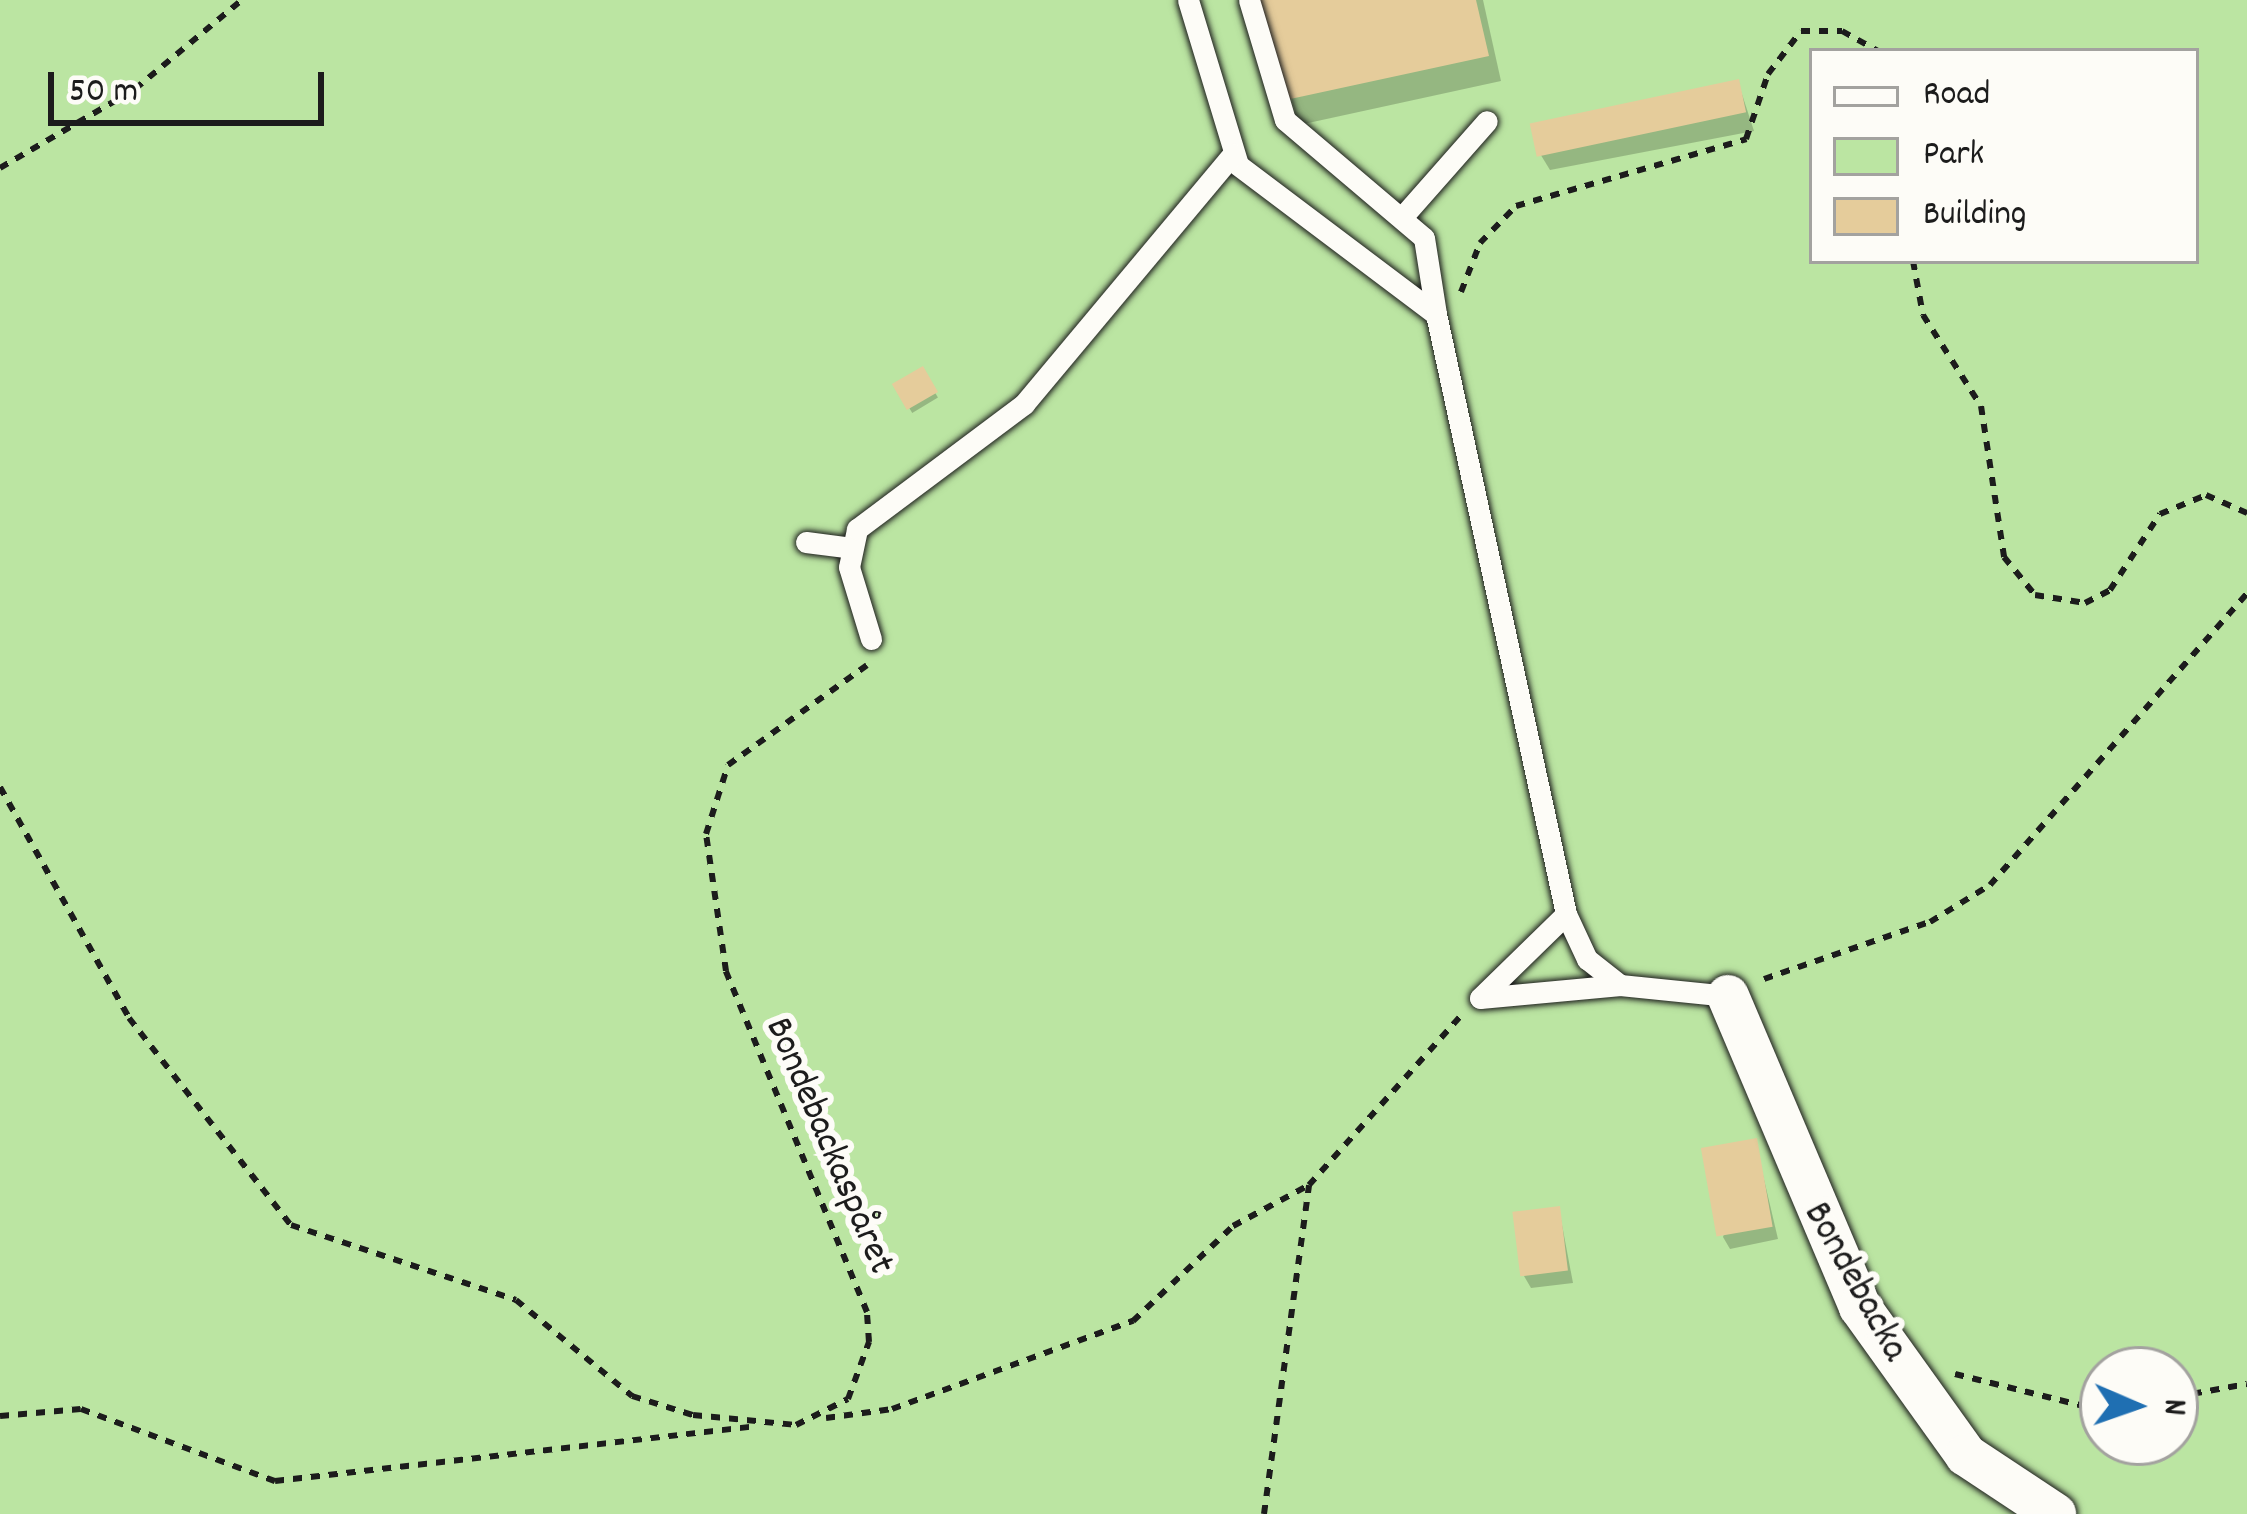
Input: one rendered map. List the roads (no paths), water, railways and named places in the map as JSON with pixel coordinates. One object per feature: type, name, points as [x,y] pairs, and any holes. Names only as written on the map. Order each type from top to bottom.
[{"type":"street","name":"Bondebacka","points":[[1728,996],[1860,1307],[1966,1455],[2055,1514]]},
{"type":"lane","points":[[1188,0],[1233,154],[1268,196],[1436,314]]},
{"type":"lane","points":[[1249,0],[1285,120],[1404,215],[1424,238],[1436,314],[1566,914],[1587,959],[1620,985]]},
{"type":"lane","points":[[1404,215],[1487,121]]},
{"type":"lane","points":[[871,639],[852,548],[878,509],[1024,404],[1233,154]]},
{"type":"lane","points":[[806,542],[852,548]]},
{"type":"lane","points":[[1566,914],[1480,998],[1620,985],[1728,996]]}]
